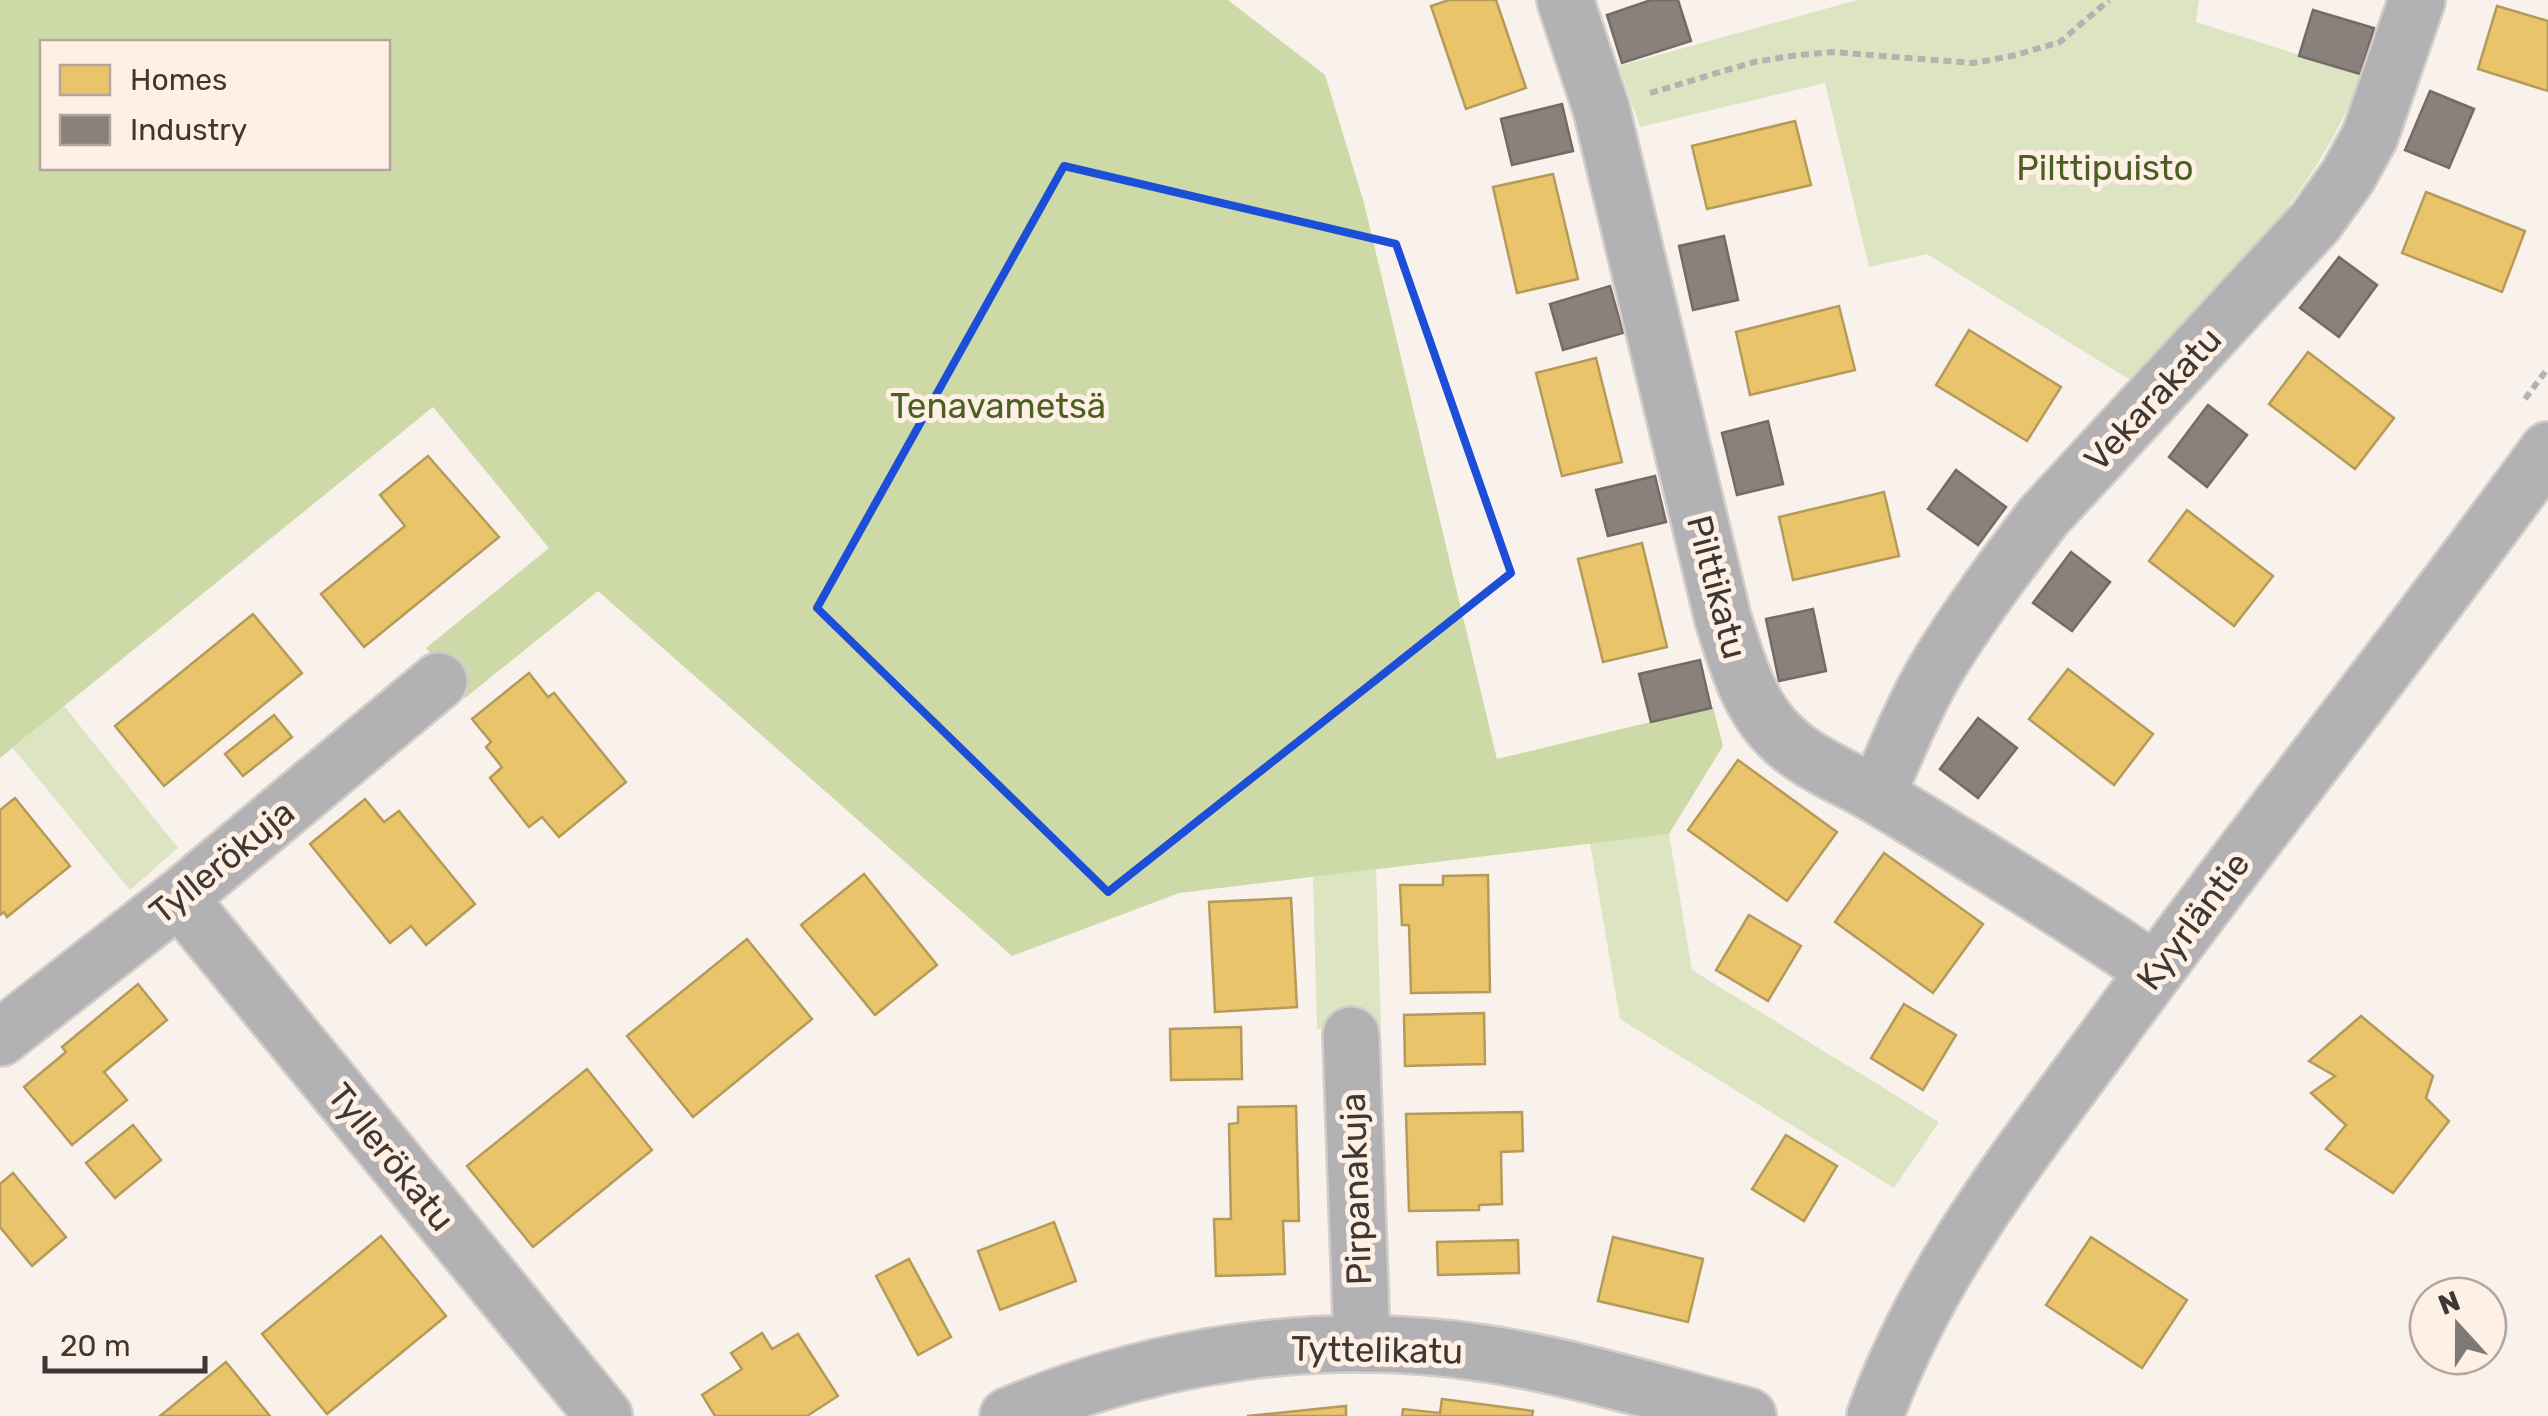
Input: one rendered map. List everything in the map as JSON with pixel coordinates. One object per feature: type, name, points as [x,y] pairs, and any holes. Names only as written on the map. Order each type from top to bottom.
[{"type":"street","name":"Pilttikatu","points":[[1565,0],[1600,108],[1723,620],[1740,674],[1763,716],[1796,750],[2154,971]]},
{"type":"street","name":"Vekarakatu","points":[[1876,796],[1934,673],[1968,618],[2043,517],[2316,221],[2348,176],[2370,136],[2417,0]]},
{"type":"street","name":"Kyyrläntie","points":[[1875,1416],[1894,1365],[1930,1293],[1972,1222],[2154,971],[2548,450]]},
{"type":"street","name":"Tyllerökuja","points":[[0,1038],[179,898],[440,681]]},
{"type":"street","name":"Tyllerökatu","points":[[179,898],[604,1416]]},
{"type":"street","name":"Pirpanakuja","points":[[1351,1035],[1362,1344]]},
{"type":"street","name":"Tyttelikatu","points":[[1008,1416],[1094,1385],[1218,1354],[1293,1345],[1362,1344],[1484,1353],[1748,1416]]},
{"type":"path","points":[[1600,108],[1754,62],[1791,56],[1832,52],[1973,63],[2012,56],[2060,42],[2109,0]]},
{"type":"highlighted area","points":[[1064,166],[1396,244],[1511,573],[1108,892],[817,608]]},
{"type":"green space","name":"Tenavametsä","points":[[0,0],[1228,0],[1325,75],[1364,203],[1497,759],[1713,707],[1723,746],[1669,834],[1179,893],[1012,956],[598,591],[465,698],[426,648],[549,548],[433,407],[0,758]]},
{"type":"green space","name":"Pilttipuisto","points":[[1857,0],[2199,0],[2196,22],[2362,75],[2343,119],[2292,201],[2231,276],[2130,380],[1927,254],[1869,267],[1825,83],[1640,127],[1619,66]]},
{"type":"green space","points":[[64,706],[178,848],[130,890],[13,748]]},
{"type":"green space","points":[[1669,834],[1692,970],[1939,1122],[1894,1188],[1620,1019],[1590,843]]},
{"type":"green space","points":[[1376,869],[1381,1028],[1317,1029],[1313,877]]},
{"type":"building: Homes","points":[[1449,0],[1496,0],[1526,88],[1466,109],[1431,6]]},
{"type":"building: Homes","points":[[2497,6],[2548,21],[2548,91],[2478,69]]},
{"type":"building: Homes","points":[[1795,121],[1811,185],[1707,209],[1692,146]]},
{"type":"building: Homes","points":[[1553,174],[1578,279],[1517,293],[1493,187]]},
{"type":"building: Homes","points":[[2426,192],[2525,231],[2502,292],[2402,253]]},
{"type":"building: Homes","points":[[1839,306],[1855,370],[1750,395],[1736,332]]},
{"type":"building: Homes","points":[[1969,330],[2061,387],[2027,441],[1936,385]]},
{"type":"building: Homes","points":[[2308,352],[2394,418],[2355,469],[2269,404]]},
{"type":"building: Homes","points":[[1596,358],[1622,462],[1562,476],[1536,373]]},
{"type":"building: Homes","points":[[428,456],[499,537],[364,647],[321,594],[405,526],[380,495]]},
{"type":"building: Homes","points":[[1884,492],[1899,556],[1793,580],[1779,517]]},
{"type":"building: Homes","points":[[2187,510],[2273,576],[2234,626],[2149,561]]},
{"type":"building: Homes","points":[[1642,543],[1667,647],[1603,662],[1578,559]]},
{"type":"building: Homes","points":[[253,614],[302,673],[164,786],[115,726]]},
{"type":"building: Homes","points":[[2068,669],[2153,734],[2114,785],[2029,719]]},
{"type":"building: Homes","points":[[529,673],[548,697],[554,693],[626,782],[559,837],[542,817],[529,827],[490,778],[502,767],[486,747],[491,742],[472,719]]},
{"type":"building: Homes","points":[[274,715],[292,737],[243,776],[225,754]]},
{"type":"building: Homes","points":[[1738,760],[1837,832],[1787,901],[1688,830]]},
{"type":"building: Homes","points":[[15,798],[70,866],[7,917],[4,912],[0,915],[0,810]]},
{"type":"building: Homes","points":[[365,799],[384,822],[399,811],[475,904],[426,945],[411,926],[390,943],[310,844]]},
{"type":"building: Homes","points":[[1884,853],[1983,924],[1933,993],[1835,922]]},
{"type":"building: Homes","points":[[864,874],[937,965],[875,1015],[801,925]]},
{"type":"building: Homes","points":[[1488,875],[1490,992],[1411,993],[1409,925],[1402,925],[1400,885],[1443,885],[1443,876]]},
{"type":"building: Homes","points":[[1291,898],[1297,1007],[1215,1012],[1209,902]]},
{"type":"building: Homes","points":[[1749,915],[1801,946],[1768,1001],[1716,970]]},
{"type":"building: Homes","points":[[747,939],[812,1019],[693,1117],[627,1036]]},
{"type":"building: Homes","points":[[138,984],[167,1020],[104,1072],[127,1100],[72,1145],[24,1087],[66,1052],[62,1047]]},
{"type":"building: Homes","points":[[1904,1004],[1956,1035],[1923,1090],[1871,1058]]},
{"type":"building: Homes","points":[[1484,1013],[1485,1064],[1405,1066],[1404,1015]]},
{"type":"building: Homes","points":[[2361,1016],[2433,1076],[2426,1098],[2449,1121],[2393,1193],[2326,1149],[2346,1125],[2311,1093],[2335,1076],[2309,1061]]},
{"type":"building: Homes","points":[[1241,1027],[1242,1079],[1171,1080],[1170,1029]]},
{"type":"building: Homes","points":[[587,1069],[652,1150],[533,1247],[467,1166]]},
{"type":"building: Homes","points":[[1296,1106],[1299,1221],[1283,1221],[1285,1274],[1216,1276],[1214,1219],[1231,1219],[1229,1124],[1238,1123],[1238,1107]]},
{"type":"building: Homes","points":[[1522,1112],[1523,1151],[1501,1152],[1502,1204],[1479,1205],[1479,1210],[1409,1211],[1406,1114]]},
{"type":"building: Homes","points":[[133,1125],[161,1160],[115,1198],[86,1163]]},
{"type":"building: Homes","points":[[1786,1135],[1837,1166],[1804,1221],[1752,1189]]},
{"type":"building: Homes","points":[[13,1173],[66,1237],[32,1266],[0,1227],[0,1184]]},
{"type":"building: Homes","points":[[1054,1222],[1076,1281],[1000,1310],[978,1251]]},
{"type":"building: Homes","points":[[381,1236],[446,1316],[327,1414],[262,1334]]},
{"type":"building: Homes","points":[[1613,1237],[1703,1259],[1688,1322],[1598,1301]]},
{"type":"building: Homes","points":[[2091,1237],[2187,1300],[2142,1368],[2046,1305]]},
{"type":"building: Homes","points":[[1518,1240],[1519,1273],[1438,1275],[1437,1242]]},
{"type":"building: Homes","points":[[909,1259],[951,1337],[918,1355],[876,1276]]},
{"type":"building: Homes","points":[[762,1333],[772,1349],[798,1334],[838,1396],[807,1416],[715,1416],[702,1395],[742,1369],[731,1353]]},
{"type":"building: Homes","points":[[226,1362],[270,1416],[160,1416]]},
{"type":"building: Homes","points":[[1442,1399],[1533,1411],[1532,1416],[1402,1416],[1403,1409],[1440,1413]]},
{"type":"building: Homes","points":[[1346,1406],[1346,1416],[1247,1416]]},
{"type":"building: Industry","points":[[1651,0],[1678,0],[1691,41],[1622,63],[1607,15]]},
{"type":"building: Industry","points":[[2313,10],[2374,28],[2360,74],[2299,56]]},
{"type":"building: Industry","points":[[2430,91],[2474,109],[2449,168],[2405,150]]},
{"type":"building: Industry","points":[[1562,104],[1573,151],[1512,165],[1501,119]]},
{"type":"building: Industry","points":[[1724,236],[1738,300],[1693,310],[1679,246]]},
{"type":"building: Industry","points":[[2339,257],[2377,285],[2339,337],[2300,308]]},
{"type":"building: Industry","points":[[1610,286],[1623,333],[1563,350],[1550,304]]},
{"type":"building: Industry","points":[[2208,405],[2247,435],[2207,487],[2169,457]]},
{"type":"building: Industry","points":[[1768,421],[1783,484],[1737,495],[1722,433]]},
{"type":"building: Industry","points":[[1956,470],[2006,507],[1978,545],[1928,509]]},
{"type":"building: Industry","points":[[1655,476],[1666,522],[1608,536],[1596,490]]},
{"type":"building: Industry","points":[[2071,552],[2110,582],[2072,631],[2033,603]]},
{"type":"building: Industry","points":[[1813,609],[1826,671],[1779,681],[1766,619]]},
{"type":"building: Industry","points":[[1700,660],[1711,708],[1651,722],[1639,674]]},
{"type":"building: Industry","points":[[1978,718],[2017,748],[1978,798],[1940,769]]}]
